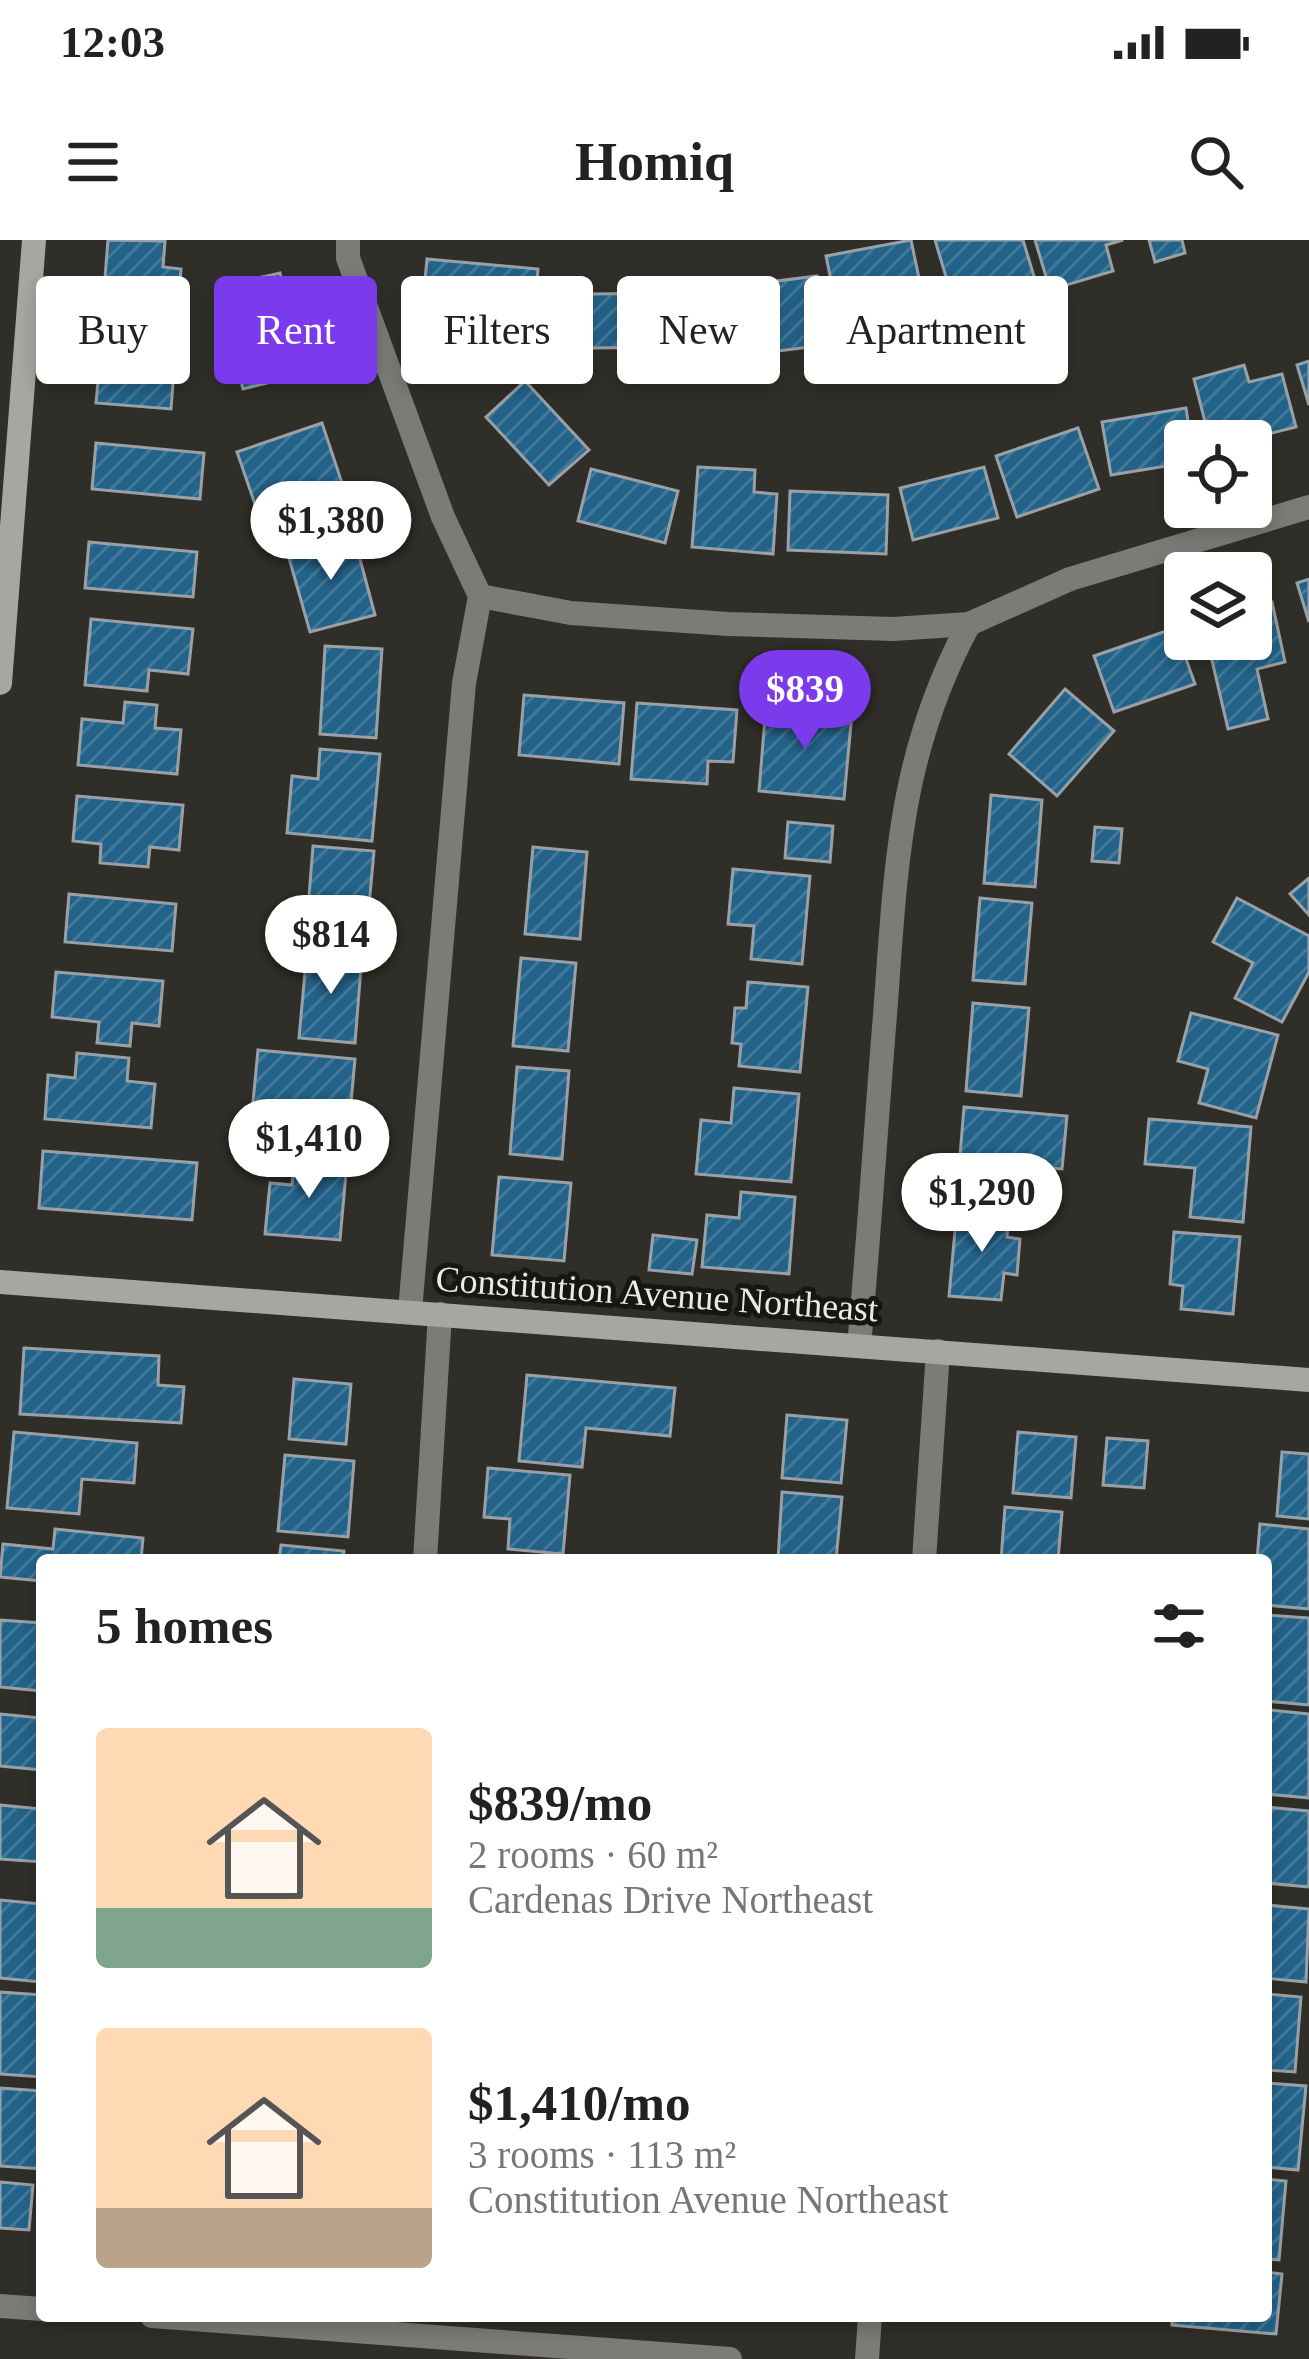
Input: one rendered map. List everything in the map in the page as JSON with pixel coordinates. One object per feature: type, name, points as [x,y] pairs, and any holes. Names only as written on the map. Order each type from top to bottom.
[{"type":"street","points":[[0,683],[34,240]]},
{"type":"street","points":[[348,240],[348,258],[443,517],[480,596],[464,683],[410,1311]]},
{"type":"street","points":[[480,596],[571,613],[728,624],[893,628],[969,624],[1070,579],[1309,507]]},
{"type":"street","points":[[859,1346],[897,850],[911,763],[937,684],[969,624]]},
{"type":"street","name":"Constitution Avenue Northeast","points":[[0,1282],[1309,1380]]},
{"type":"street","points":[[425,1554],[440,1314]]},
{"type":"street","points":[[924,1554],[938,1352]]},
{"type":"street","points":[[0,2306],[36,2309]]},
{"type":"street","points":[[342,2322],[730,2359]]},
{"type":"street","points":[[867,2359],[870,2322]]},
{"type":"street","points":[[372,2359],[374,2323]]},
{"type":"building","points":[[108,240],[165,241],[163,267],[181,269],[180,276],[105,276]]},
{"type":"building","points":[[911,240],[919,276],[830,276],[826,256]]},
{"type":"building","points":[[935,240],[1023,240],[1034,276],[946,276]]},
{"type":"building","points":[[1035,240],[1123,240],[1106,245],[1113,271],[1068,285],[1068,276],[1046,276]]},
{"type":"building","points":[[1149,240],[1182,240],[1185,253],[1155,262]]},
{"type":"building","points":[[427,259],[538,269],[537,276],[425,276]]},
{"type":"building","points":[[804,278],[804,348],[780,351],[780,281]]},
{"type":"building","points":[[593,294],[617,294],[617,348],[593,348]]},
{"type":"building","points":[[1309,361],[1309,405],[1297,365]]},
{"type":"building","points":[[1244,365],[1249,382],[1282,374],[1296,427],[1272,433],[1272,420],[1205,420],[1194,379]]},
{"type":"building","points":[[98,384],[173,384],[171,409],[96,403]]},
{"type":"building","points":[[522,384],[528,384],[589,450],[549,485],[486,417]]},
{"type":"building","points":[[1186,408],[1188,420],[1164,420],[1164,466],[1111,475],[1102,422]]},
{"type":"building","points":[[322,423],[350,507],[266,536],[237,452]]},
{"type":"building","points":[[1078,428],[1099,489],[1017,517],[996,456]]},
{"type":"building","points":[[96,443],[204,453],[200,499],[92,489]]},
{"type":"building","points":[[698,467],[755,470],[754,492],[777,494],[773,554],[692,547]]},
{"type":"building","points":[[984,467],[998,518],[913,540],[900,488]]},
{"type":"building","points":[[591,469],[678,491],[665,543],[578,521]]},
{"type":"building","points":[[790,491],[888,495],[886,554],[788,550]]},
{"type":"building","points":[[353,533],[375,615],[310,632],[287,551]]},
{"type":"building","points":[[89,542],[197,552],[193,597],[85,588]]},
{"type":"building","points":[[1309,579],[1309,622],[1297,583]]},
{"type":"building","points":[[1272,602],[1285,662],[1257,669],[1268,719],[1228,729],[1212,660],[1272,660]]},
{"type":"building","points":[[91,619],[193,629],[188,674],[149,670],[147,691],[85,685]]},
{"type":"building","points":[[1164,632],[1164,660],[1186,660],[1195,684],[1114,712],[1094,656]]},
{"type":"building","points":[[325,646],[382,649],[376,738],[320,734]]},
{"type":"building","points":[[1065,689],[1114,731],[1057,796],[1009,754]]},
{"type":"building","points":[[524,695],[624,703],[619,764],[519,755]]},
{"type":"building","points":[[125,702],[157,705],[155,728],[181,730],[177,774],[78,765],[82,719],[123,723]]},
{"type":"building","points":[[637,703],[737,710],[733,762],[708,761],[707,784],[631,779]]},
{"type":"building","points":[[766,706],[852,713],[844,799],[759,791]]},
{"type":"building","points":[[320,749],[380,754],[372,841],[287,833],[292,776],[318,779]]},
{"type":"building","points":[[991,795],[1042,800],[1035,887],[984,883]]},
{"type":"building","points":[[77,796],[183,805],[179,850],[150,847],[148,867],[100,863],[101,844],[73,841]]},
{"type":"building","points":[[788,822],[833,826],[830,862],[785,858]]},
{"type":"building","points":[[1095,827],[1122,829],[1119,863],[1092,861]]},
{"type":"building","points":[[313,846],[374,851],[366,939],[306,934]]},
{"type":"building","points":[[533,847],[587,852],[580,939],[525,934]]},
{"type":"building","points":[[733,869],[810,876],[802,964],[751,959],[754,926],[728,924]]},
{"type":"building","points":[[1309,878],[1309,915],[1290,894]]},
{"type":"building","points":[[69,894],[176,904],[172,951],[65,942]]},
{"type":"building","points":[[980,898],[1032,903],[1025,984],[973,980]]},
{"type":"building","points":[[1237,898],[1309,936],[1309,972],[1282,1022],[1235,998],[1253,963],[1213,942]]},
{"type":"building","points":[[307,950],[362,955],[355,1043],[299,1038]]},
{"type":"building","points":[[521,958],[576,963],[568,1051],[513,1046]]},
{"type":"building","points":[[56,972],[163,981],[159,1026],[132,1023],[130,1046],[97,1043],[99,1022],[52,1017]]},
{"type":"building","points":[[748,982],[808,987],[800,1072],[739,1066],[741,1044],[732,1043],[735,1008],[746,1008]]},
{"type":"building","points":[[973,1003],[1029,1008],[1021,1096],[966,1091]]},
{"type":"building","points":[[1191,1013],[1278,1035],[1256,1118],[1199,1103],[1208,1069],[1178,1061]]},
{"type":"building","points":[[258,1050],[355,1059],[347,1146],[273,1140],[275,1114],[252,1112]]},
{"type":"building","points":[[77,1053],[129,1058],[127,1081],[155,1084],[151,1128],[45,1119],[48,1075],[75,1078]]},
{"type":"building","points":[[517,1067],[569,1071],[562,1159],[510,1154]]},
{"type":"building","points":[[734,1088],[799,1094],[791,1182],[696,1174],[701,1120],[731,1123]]},
{"type":"building","points":[[964,1107],[1067,1116],[1062,1169],[1010,1165],[1007,1198],[957,1193]]},
{"type":"building","points":[[1149,1119],[1251,1127],[1243,1222],[1190,1217],[1195,1168],[1145,1164]]},
{"type":"building","points":[[43,1151],[197,1163],[192,1220],[39,1208]]},
{"type":"building","points":[[295,1158],[347,1162],[340,1240],[265,1234],[270,1183],[292,1185]]},
{"type":"building","points":[[499,1177],[571,1183],[564,1261],[492,1255]]},
{"type":"building","points":[[741,1192],[795,1197],[789,1274],[702,1267],[707,1215],[739,1218]]},
{"type":"building","points":[[957,1209],[1009,1214],[1007,1237],[1020,1239],[1017,1275],[1004,1273],[1001,1300],[949,1296]]},
{"type":"building","points":[[1174,1232],[1240,1237],[1233,1314],[1181,1309],[1183,1286],[1170,1284]]},
{"type":"building","points":[[653,1235],[697,1240],[692,1274],[649,1270]]},
{"type":"building","points":[[24,1348],[159,1356],[158,1385],[184,1387],[181,1423],[20,1414]]},
{"type":"building","points":[[527,1375],[675,1388],[670,1436],[586,1428],[582,1467],[519,1461]]},
{"type":"building","points":[[294,1379],[351,1384],[346,1444],[289,1439]]},
{"type":"building","points":[[787,1415],[847,1420],[841,1483],[782,1478]]},
{"type":"building","points":[[14,1432],[137,1443],[134,1483],[82,1479],[79,1514],[7,1508]]},
{"type":"building","points":[[1018,1432],[1076,1437],[1071,1498],[1013,1493]]},
{"type":"building","points":[[1107,1438],[1148,1441],[1144,1488],[1103,1485]]},
{"type":"building","points":[[1282,1452],[1309,1454],[1309,1519],[1277,1516]]},
{"type":"building","points":[[285,1455],[354,1461],[348,1537],[278,1531]]},
{"type":"building","points":[[488,1468],[570,1475],[563,1554],[508,1549],[510,1519],[484,1517]]},
{"type":"building","points":[[782,1492],[842,1497],[837,1554],[778,1554]]},
{"type":"building","points":[[1005,1507],[1062,1512],[1058,1554],[1001,1554]]},
{"type":"building","points":[[1260,1524],[1309,1529],[1309,1609],[1272,1606],[1272,1554],[1258,1554]]},
{"type":"building","points":[[55,1529],[143,1538],[142,1554],[36,1554],[36,1580],[0,1577],[3,1544],[53,1549]]},
{"type":"building","points":[[281,1545],[344,1551],[344,1554],[280,1554]]},
{"type":"building","points":[[1272,1615],[1309,1618],[1309,1705],[1272,1702]]},
{"type":"building","points":[[0,1620],[36,1623],[36,1690],[0,1687]]},
{"type":"building","points":[[1272,1710],[1309,1714],[1309,1798],[1272,1795]]},
{"type":"building","points":[[0,1714],[36,1717],[36,1769],[0,1766]]},
{"type":"building","points":[[0,1805],[36,1808],[36,1862],[0,1859]]},
{"type":"building","points":[[1272,1808],[1309,1811],[1309,1887],[1272,1884]]},
{"type":"building","points":[[0,1900],[36,1903],[36,1981],[0,1978]]},
{"type":"building","points":[[1272,1906],[1309,1909],[1306,1982],[1272,1979]]},
{"type":"building","points":[[0,1992],[36,1995],[36,2077],[0,2074]]},
{"type":"building","points":[[1272,1995],[1301,1997],[1295,2072],[1272,2070]]},
{"type":"building","points":[[1272,2083],[1306,2086],[1298,2170],[1272,2168]]},
{"type":"building","points":[[0,2088],[36,2091],[36,2169],[0,2166]]},
{"type":"building","points":[[1272,2180],[1286,2181],[1279,2260],[1272,2259]]},
{"type":"building","points":[[0,2182],[33,2185],[29,2230],[0,2228]]},
{"type":"building","points":[[1272,2273],[1282,2274],[1276,2334],[1172,2325],[1272,2322]]}]
